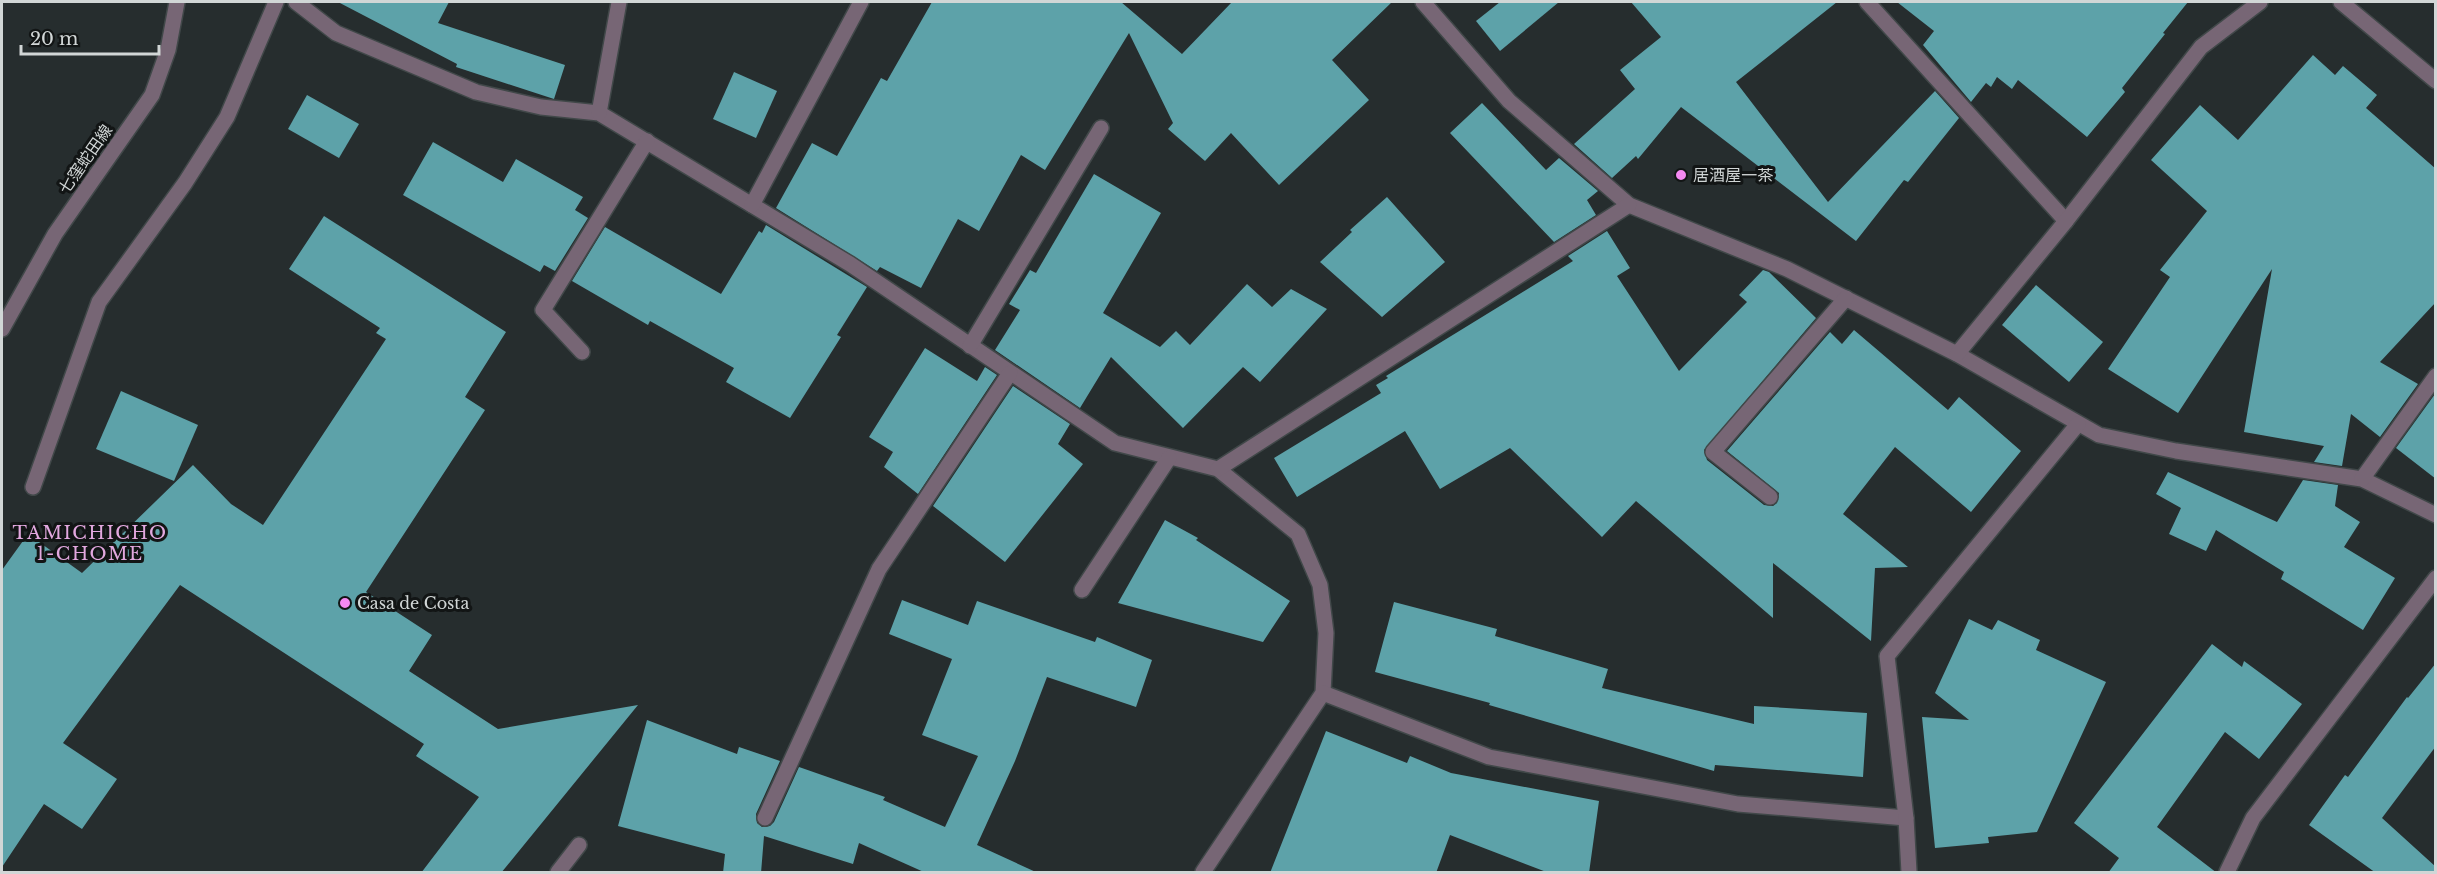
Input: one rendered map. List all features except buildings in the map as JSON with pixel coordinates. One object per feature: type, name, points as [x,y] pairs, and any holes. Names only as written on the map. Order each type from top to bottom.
[{"type":"street","name":"七窪蛇田線","points":[[2,329],[55,234],[152,95],[168,50],[177,2]]},
{"type":"street","points":[[33,487],[99,302],[185,183],[227,117],[276,2]]},
{"type":"street","points":[[296,2],[336,33],[476,92],[541,107],[599,112],[850,264],[1115,443],[1218,469],[1298,534],[1320,585],[1326,633],[1323,693],[1203,873]]},
{"type":"street","points":[[599,112],[619,2]]},
{"type":"street","points":[[752,205],[861,2]]},
{"type":"street","points":[[1423,2],[1509,101],[1629,205],[1787,270],[1846,298],[1957,354],[2098,435],[2176,451],[2362,479],[2436,515]]},
{"type":"street","points":[[1867,2],[2066,221]]},
{"type":"street","points":[[1957,354],[2066,221],[2201,47],[2260,2]]},
{"type":"street","points":[[2341,2],[2436,81]]},
{"type":"street","points":[[970,346],[1101,128]]},
{"type":"street","points":[[582,352],[543,310],[647,141]]},
{"type":"street","points":[[1218,469],[1629,205]]},
{"type":"street","points":[[1770,497],[1713,452],[1846,298]]},
{"type":"street","points":[[765,818],[879,569],[1010,373]]},
{"type":"street","points":[[2362,479],[2436,376]]},
{"type":"street","points":[[1909,873],[1906,818],[1887,656],[2078,424]]},
{"type":"street","points":[[1082,590],[1168,458]]},
{"type":"street","points":[[2227,873],[2253,818],[2436,578]]},
{"type":"street","points":[[1323,693],[1489,757],[1738,804],[1906,818]]},
{"type":"street","points":[[558,873],[579,845]]},
{"type":"place","name":"居酒屋一茶","points":[[1681,175]]},
{"type":"place","name":"Casa de Costa","points":[[345,603]]},
{"type":"district","name":"TAMICHICHO 1-CHOME","points":[[90,543]]}]
